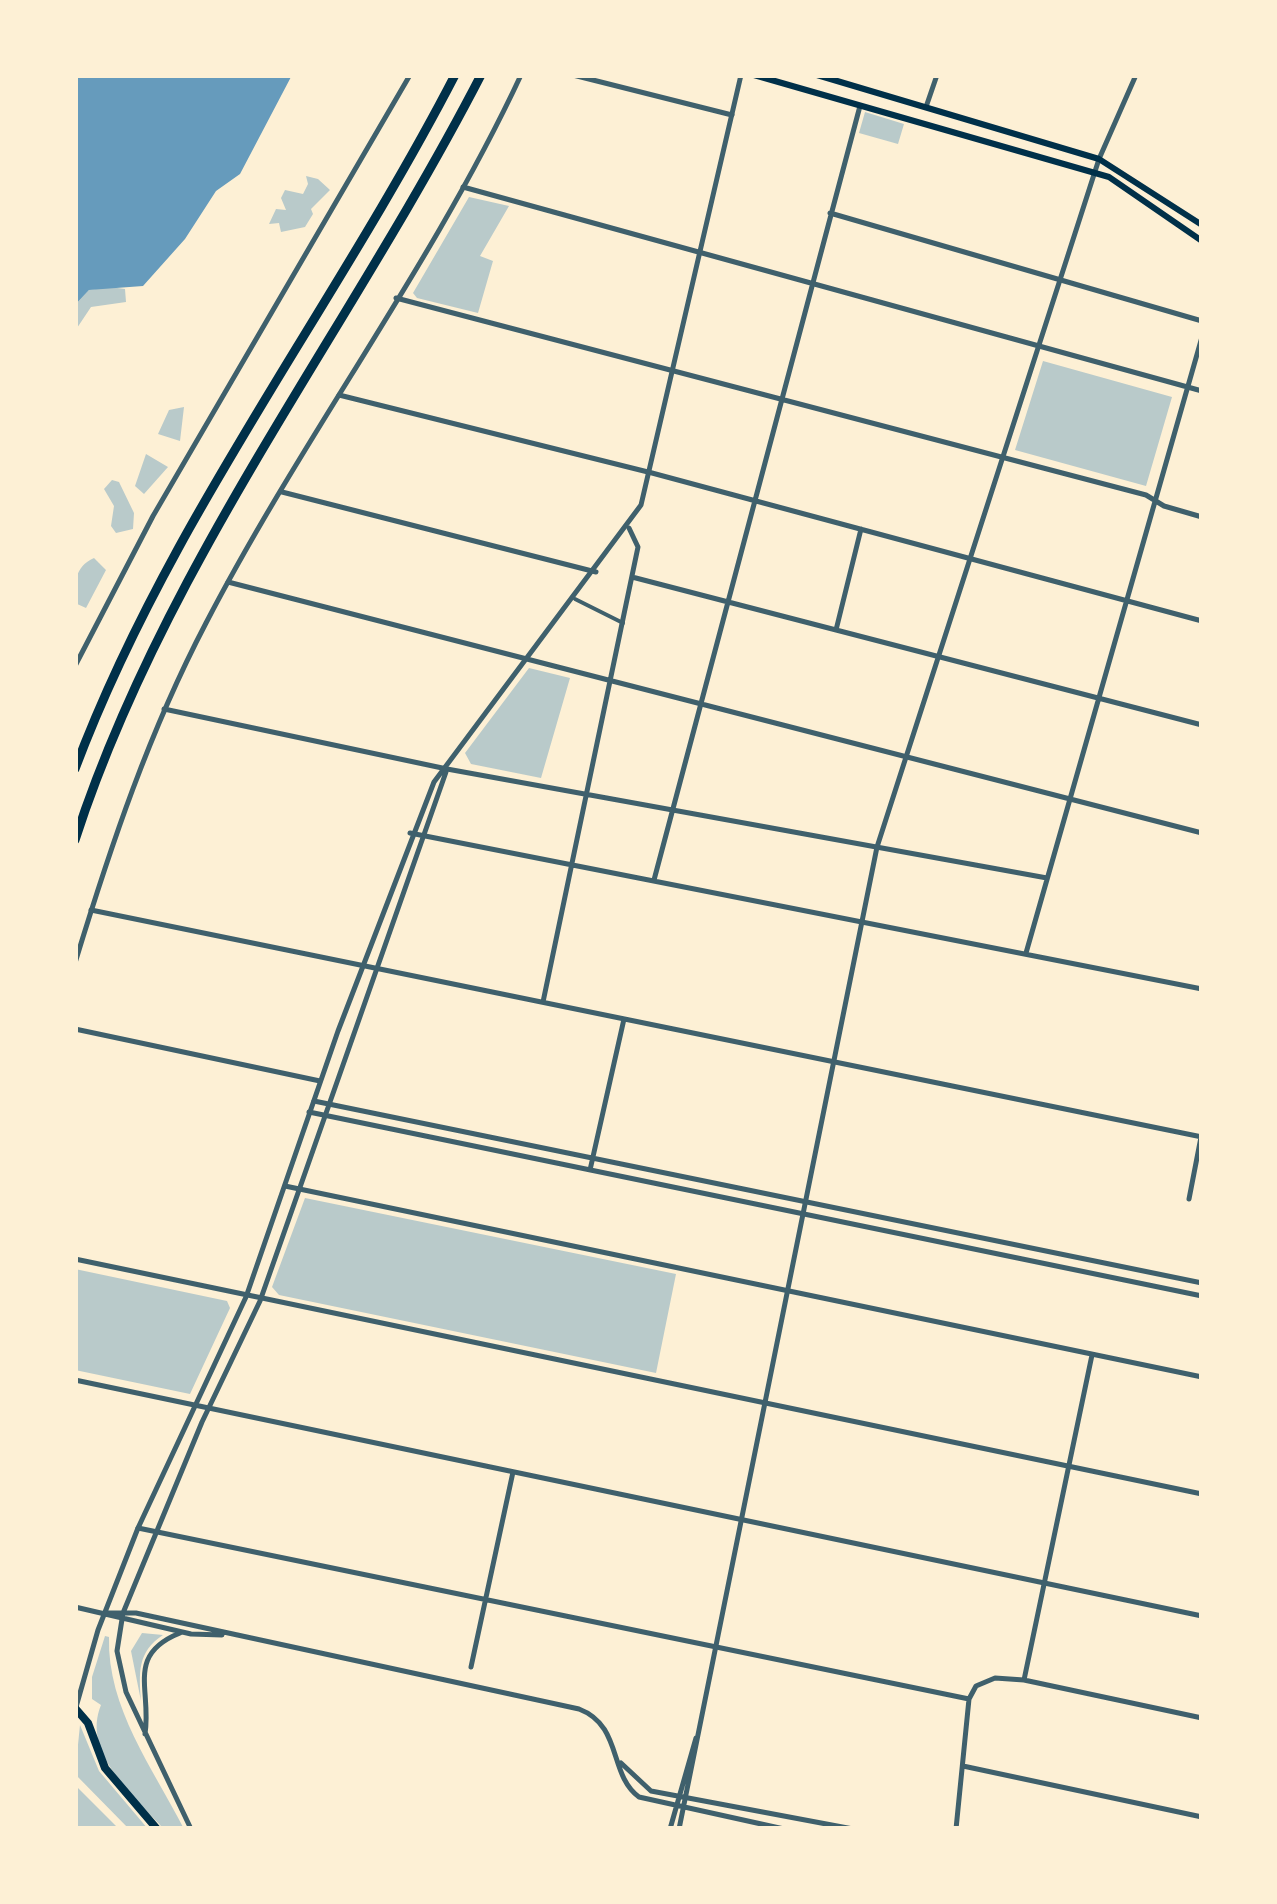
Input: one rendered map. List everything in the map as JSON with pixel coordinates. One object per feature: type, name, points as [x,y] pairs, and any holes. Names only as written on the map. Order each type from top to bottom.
[{"type":"highway","points":[[75,769],[123,655],[170,564],[455,75]]},
{"type":"highway","points":[[75,840],[116,728],[177,599],[481,75]]},
{"type":"highway","points":[[75,1709],[88,1723],[105,1768],[157,1829]]},
{"type":"main road","points":[[754,75],[1095,172],[1124,186],[1202,241]]},
{"type":"main road","points":[[817,75],[1099,158],[1202,225]]},
{"type":"street","points":[[75,666],[153,516],[410,75]]},
{"type":"street","points":[[75,963],[126,803],[164,709],[228,582],[462,186],[521,75]]},
{"type":"street","points":[[573,75],[732,114]]},
{"type":"street","points":[[75,1709],[105,1613],[138,1528],[246,1296],[320,1081],[434,782],[629,528],[652,472],[742,75]]},
{"type":"street","points":[[926,107],[938,75]]},
{"type":"street","points":[[680,1829],[877,847],[1099,158],[1136,75]]},
{"type":"street","points":[[654,880],[861,103]]},
{"type":"street","points":[[462,186],[1202,391]]},
{"type":"street","points":[[830,213],[1202,322]]},
{"type":"street","points":[[396,298],[1003,458],[1202,517]]},
{"type":"street","points":[[1026,953],[1202,338]]},
{"type":"street","points":[[339,395],[652,472],[1202,621]]},
{"type":"street","points":[[282,492],[596,572]]},
{"type":"street","points":[[543,1002],[638,548],[629,528]]},
{"type":"street","points":[[836,630],[861,529]]},
{"type":"street","points":[[632,577],[1202,725]]},
{"type":"street","points":[[228,582],[1202,833]]},
{"type":"street","points":[[575,599],[623,623]]},
{"type":"street","points":[[164,709],[447,769],[1047,878]]},
{"type":"street","points":[[191,1829],[145,1737],[120,1668],[122,1615],[208,1408],[260,1301],[326,1104],[426,836],[447,769]]},
{"type":"street","points":[[412,833],[1202,988]]},
{"type":"street","points":[[91,910],[1202,1135],[1189,1199]]},
{"type":"street","points":[[590,1170],[624,1019]]},
{"type":"street","points":[[75,1029],[320,1081]]},
{"type":"street","points":[[314,1101],[1202,1283]]},
{"type":"street","points":[[309,1112],[1202,1296]]},
{"type":"street","points":[[284,1186],[1202,1377]]},
{"type":"street","points":[[75,1260],[1202,1494]]},
{"type":"street","points":[[1024,1680],[1092,1354]]},
{"type":"street","points":[[75,1380],[1202,1616]]},
{"type":"street","points":[[471,1668],[513,1472]]},
{"type":"street","points":[[138,1528],[969,1699]]},
{"type":"street","points":[[75,1608],[230,1635],[579,1709],[605,1726],[621,1762],[624,1782],[631,1791],[675,1808],[784,1829]]},
{"type":"street","points":[[122,1615],[182,1632],[230,1635]]},
{"type":"street","points":[[145,1737],[145,1664],[157,1645],[182,1632]]},
{"type":"street","points":[[956,1829],[969,1699],[976,1686],[995,1678],[1024,1680],[1202,1718]]},
{"type":"street","points":[[670,1829],[697,1735]]},
{"type":"street","points":[[621,1762],[646,1789],[853,1829]]},
{"type":"street","points":[[963,1766],[1202,1818]]},
{"type":"shaded area","points":[[865,112],[904,124],[898,144],[859,133]]},
{"type":"shaded area","points":[[306,176],[318,179],[330,190],[311,209],[313,214],[305,227],[281,232],[279,223],[269,224],[276,209],[286,210],[281,198],[285,190],[303,194],[308,184]]},
{"type":"shaded area","points":[[469,197],[509,206],[480,256],[493,261],[478,313],[417,298],[413,293]]},
{"type":"shaded area","points":[[125,289],[126,302],[91,307],[75,331],[75,305],[89,290]]},
{"type":"shaded area","points":[[1043,361],[1172,397],[1146,486],[1015,450]]},
{"type":"shaded area","points":[[184,407],[180,441],[158,434],[169,410]]},
{"type":"shaded area","points":[[146,454],[168,467],[144,494],[135,486]]},
{"type":"shaded area","points":[[112,480],[119,482],[134,513],[133,529],[116,533],[111,526],[114,506],[104,489]]},
{"type":"shaded area","points":[[94,558],[106,570],[86,608],[75,603],[76,582],[79,571]]},
{"type":"shaded area","points":[[529,668],[570,678],[541,778],[471,764],[465,753]]},
{"type":"shaded area","points":[[305,1198],[676,1274],[656,1373],[279,1295],[272,1287]]},
{"type":"shaded area","points":[[75,1269],[227,1301],[230,1308],[190,1394],[75,1370]]},
{"type":"shaded area","points":[[142,1633],[163,1635],[144,1656],[141,1701],[131,1651]]},
{"type":"shaded area","points":[[105,1636],[109,1637],[110,1663],[124,1713],[184,1829],[164,1829],[104,1757],[97,1723],[101,1705],[92,1699],[92,1677]]},
{"type":"shaded area","points":[[80,1725],[99,1771],[148,1829],[129,1829],[75,1774]]},
{"type":"shaded area","points":[[75,1786],[78,1788],[119,1829],[75,1829]]},
{"type":"water","points":[[75,75],[292,75],[240,174],[216,191],[185,239],[143,286],[89,290],[75,305]]}]
